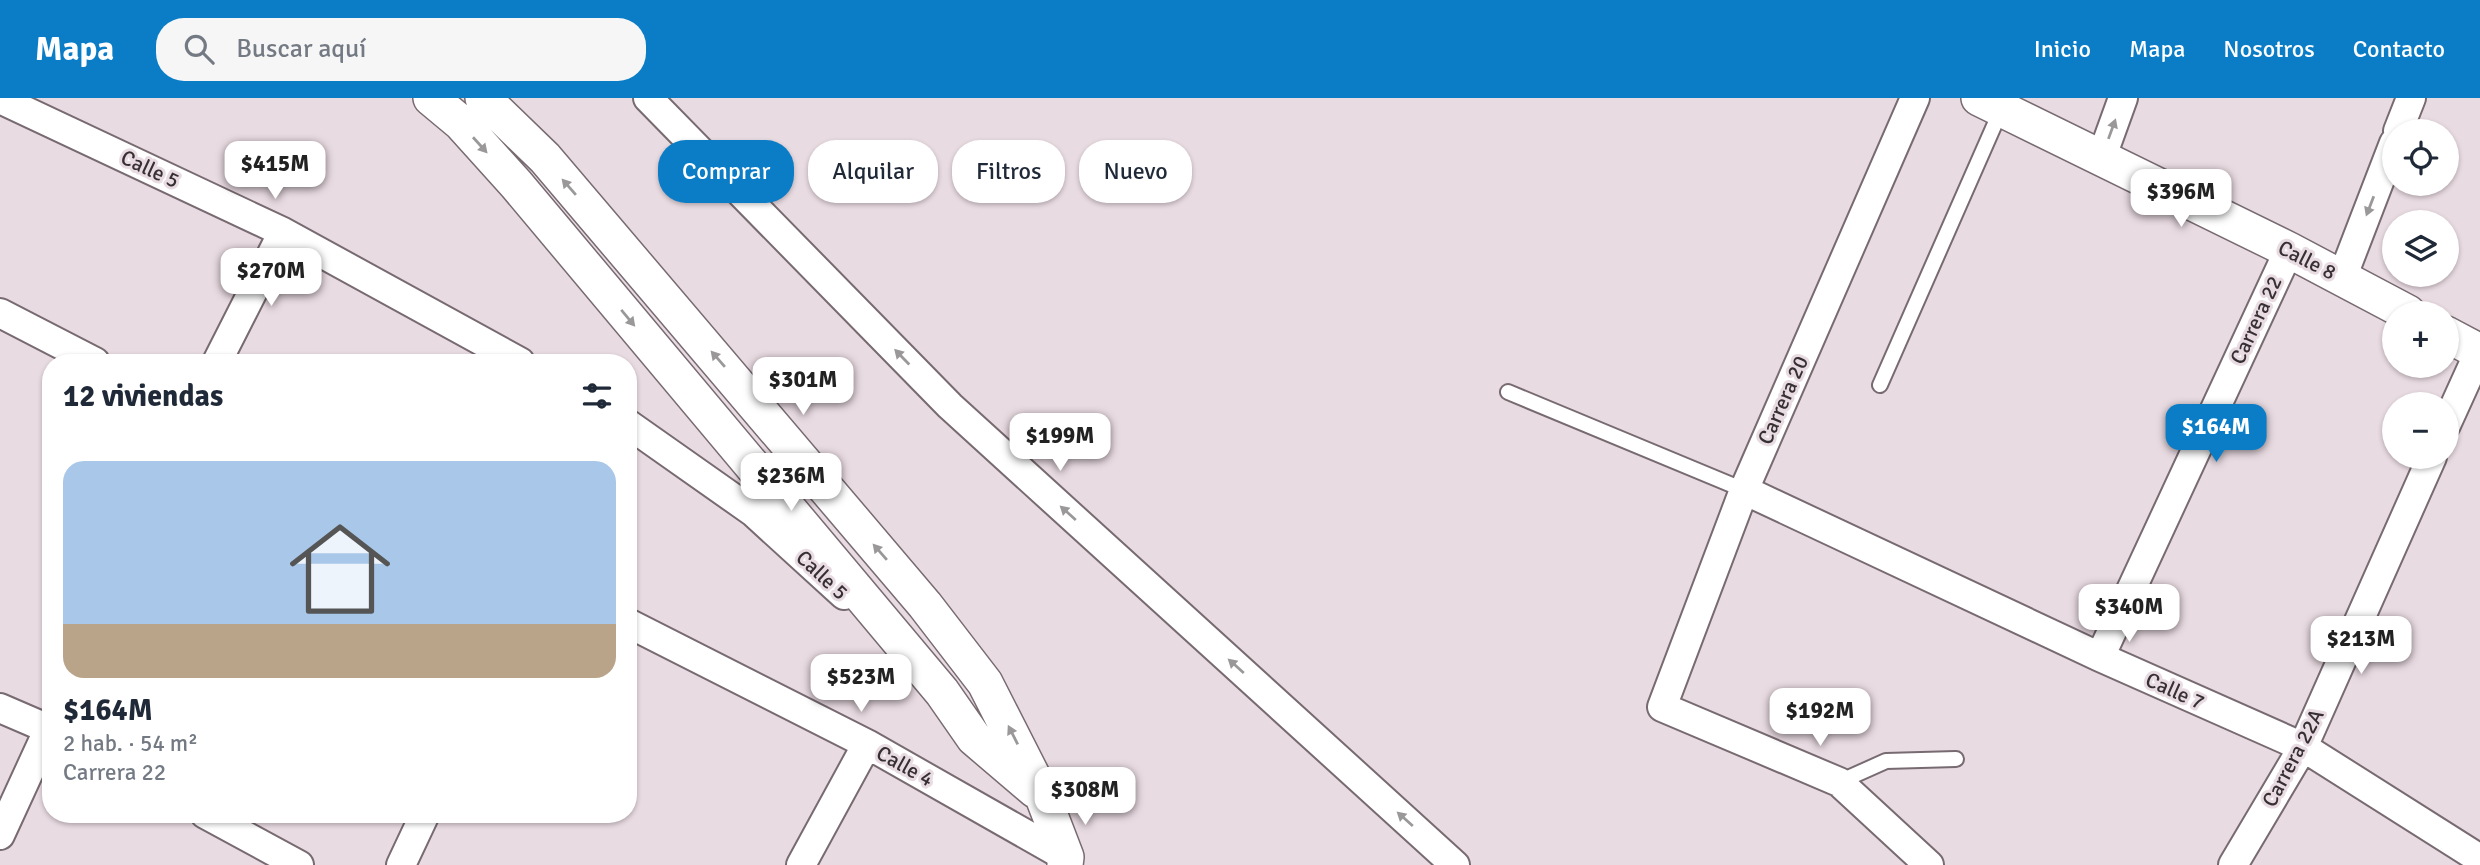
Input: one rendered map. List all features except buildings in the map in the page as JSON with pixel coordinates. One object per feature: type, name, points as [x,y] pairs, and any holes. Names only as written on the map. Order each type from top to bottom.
[{"type":"street","points":[[431,98],[461,123],[516,184],[942,692],[974,738],[1043,797]]},
{"type":"street","points":[[483,98],[545,158],[925,605],[985,683],[1043,797],[1066,861]]},
{"type":"street","points":[[648,98],[950,406],[1455,865]]},
{"type":"street","name":"Carrera 20","points":[[1839,782],[1661,707],[1744,489],[1915,98]]},
{"type":"street","points":[[2101,159],[2123,98]]},
{"type":"street","points":[[2403,119],[2411,98]]},
{"type":"street","name":"Calle 5","points":[[0,99],[283,232],[505,354]]},
{"type":"street","name":"Calle 8","points":[[1990,104],[2289,250],[2385,301]]},
{"type":"street","points":[[2342,278],[2382,174]]},
{"type":"street","points":[[220,354],[283,232]]},
{"type":"street","name":"Carrera 22","points":[[2100,657],[2289,250]]},
{"type":"street","points":[[0,313],[79,354]]},
{"type":"street","points":[[2459,340],[2480,351],[2459,397]]},
{"type":"street","name":"Calle 5","points":[[637,430],[753,512],[910,656]]},
{"type":"street","name":"Carrera 22A","points":[[2232,865],[2303,747],[2427,469]]},
{"type":"street","name":"Calle 7","points":[[1744,489],[2100,657],[2303,747],[2480,859]]},
{"type":"street","name":"Calle 4","points":[[637,628],[867,744],[1066,861]]},
{"type":"street","points":[[0,708],[42,724]]},
{"type":"street","points":[[0,835],[42,744]]},
{"type":"street","points":[[801,865],[867,744]]},
{"type":"street","points":[[1839,782],[1929,865]]},
{"type":"street","points":[[222,823],[299,865]]},
{"type":"street","points":[[401,865],[421,823]]},
{"type":"lane","points":[[1880,385],[1990,104]]},
{"type":"lane","points":[[1508,392],[1744,489]]},
{"type":"lane","points":[[1839,782],[1886,761],[1956,759]]}]
